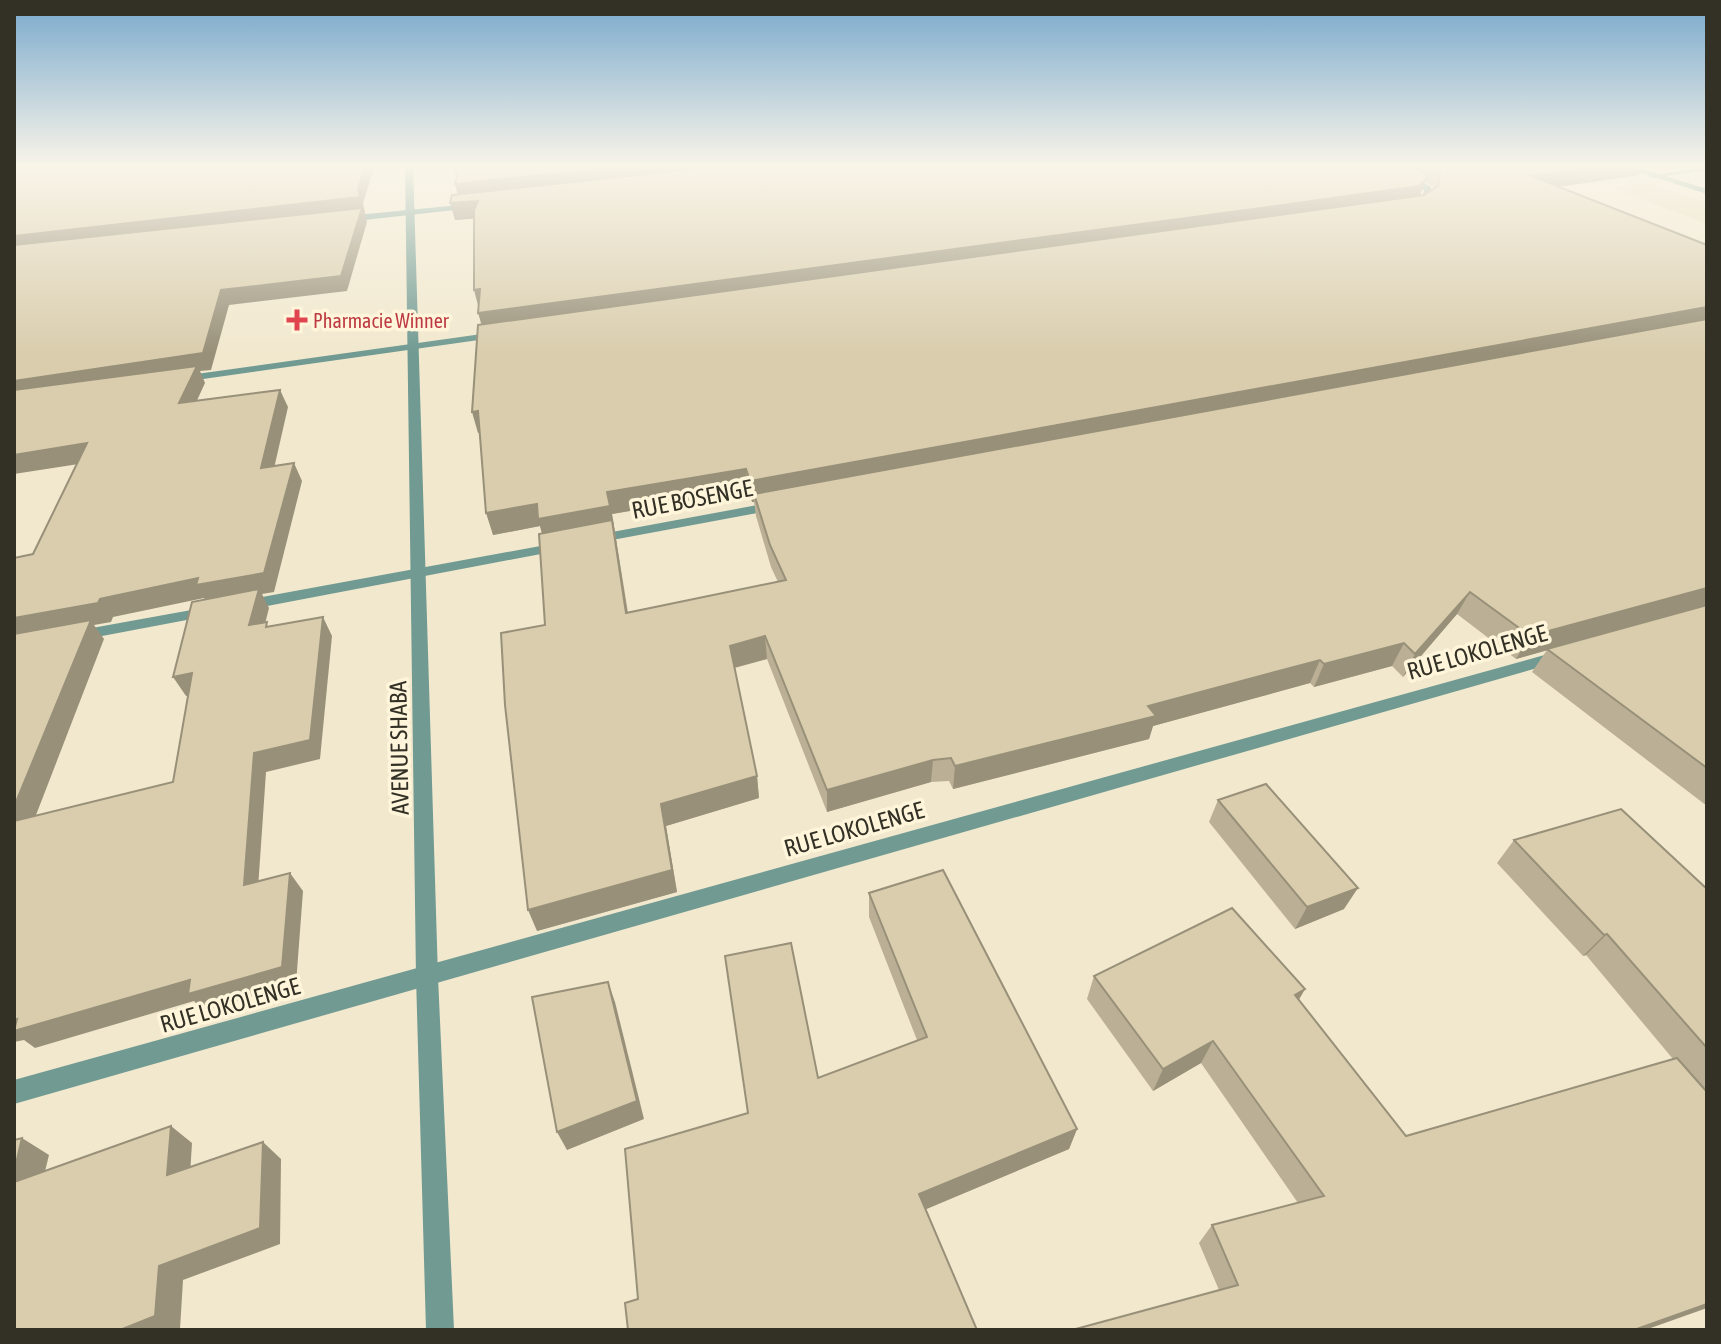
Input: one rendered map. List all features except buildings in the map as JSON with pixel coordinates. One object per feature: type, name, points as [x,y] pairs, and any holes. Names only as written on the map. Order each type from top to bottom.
[{"type":"street","name":"AVENUE SHABA","points":[[411,228],[427,977],[440,1330]]},
{"type":"street","points":[[167,381],[506,334]]},
{"type":"street","name":"RUE BOSENGE","points":[[232,607],[796,502]]},
{"type":"street","points":[[61,639],[217,610]]},
{"type":"street","name":"RUE LOKOLENGE","points":[[14,1092],[1585,649]]},
{"type":"place","name":"Pharmacie Winner","points":[[297,320]]}]
